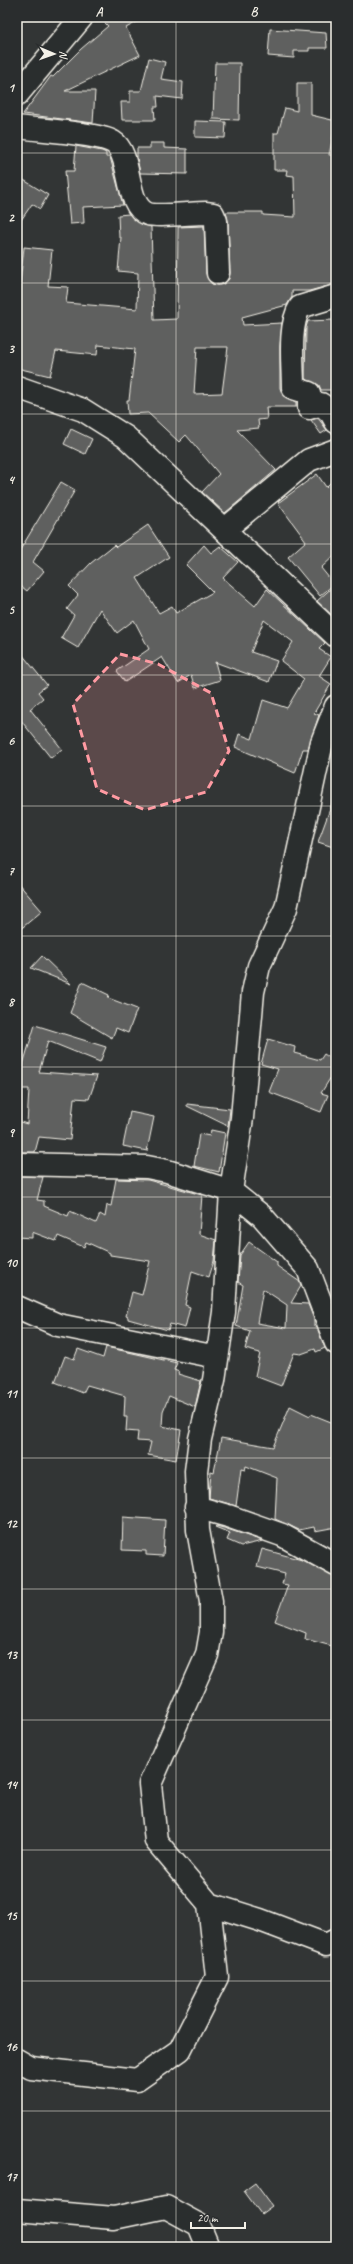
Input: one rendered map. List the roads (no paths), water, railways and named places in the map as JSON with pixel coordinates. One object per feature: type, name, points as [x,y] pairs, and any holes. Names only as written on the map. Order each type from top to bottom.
[{"type":"street","points":[[17,95],[82,17]]},
{"type":"street","points":[[17,127],[100,137],[114,142],[121,152],[135,200],[140,210],[148,215],[213,214],[216,221],[218,273]]},
{"type":"street","points":[[336,296],[300,307],[295,319],[293,341],[293,388],[309,393],[309,408],[321,404],[331,413],[336,422]]},
{"type":"street","points":[[17,387],[83,410],[109,424],[147,455],[336,636]]},
{"type":"street","points":[[224,530],[309,460],[336,450]]},
{"type":"street","points":[[336,706],[322,742],[286,908],[259,966],[253,992],[242,1118],[231,1191],[224,1312],[214,1380],[200,1439],[196,1471],[196,1507],[211,1601],[211,1632],[207,1655],[150,1784],[156,1841],[209,1904],[260,1920],[326,1945],[336,1940]]},
{"type":"street","points":[[17,1164],[147,1167],[166,1171],[231,1191],[262,1216],[308,1269],[336,1343]]},
{"type":"street","points":[[17,1307],[58,1325],[217,1357]]},
{"type":"street","points":[[196,1507],[228,1516],[282,1535],[336,1565]]},
{"type":"street","points":[[17,2060],[31,2068],[137,2080],[180,2050],[217,1977],[209,1904]]},
{"type":"street","points":[[17,2210],[114,2218],[166,2207],[199,2225],[208,2247]]}]
